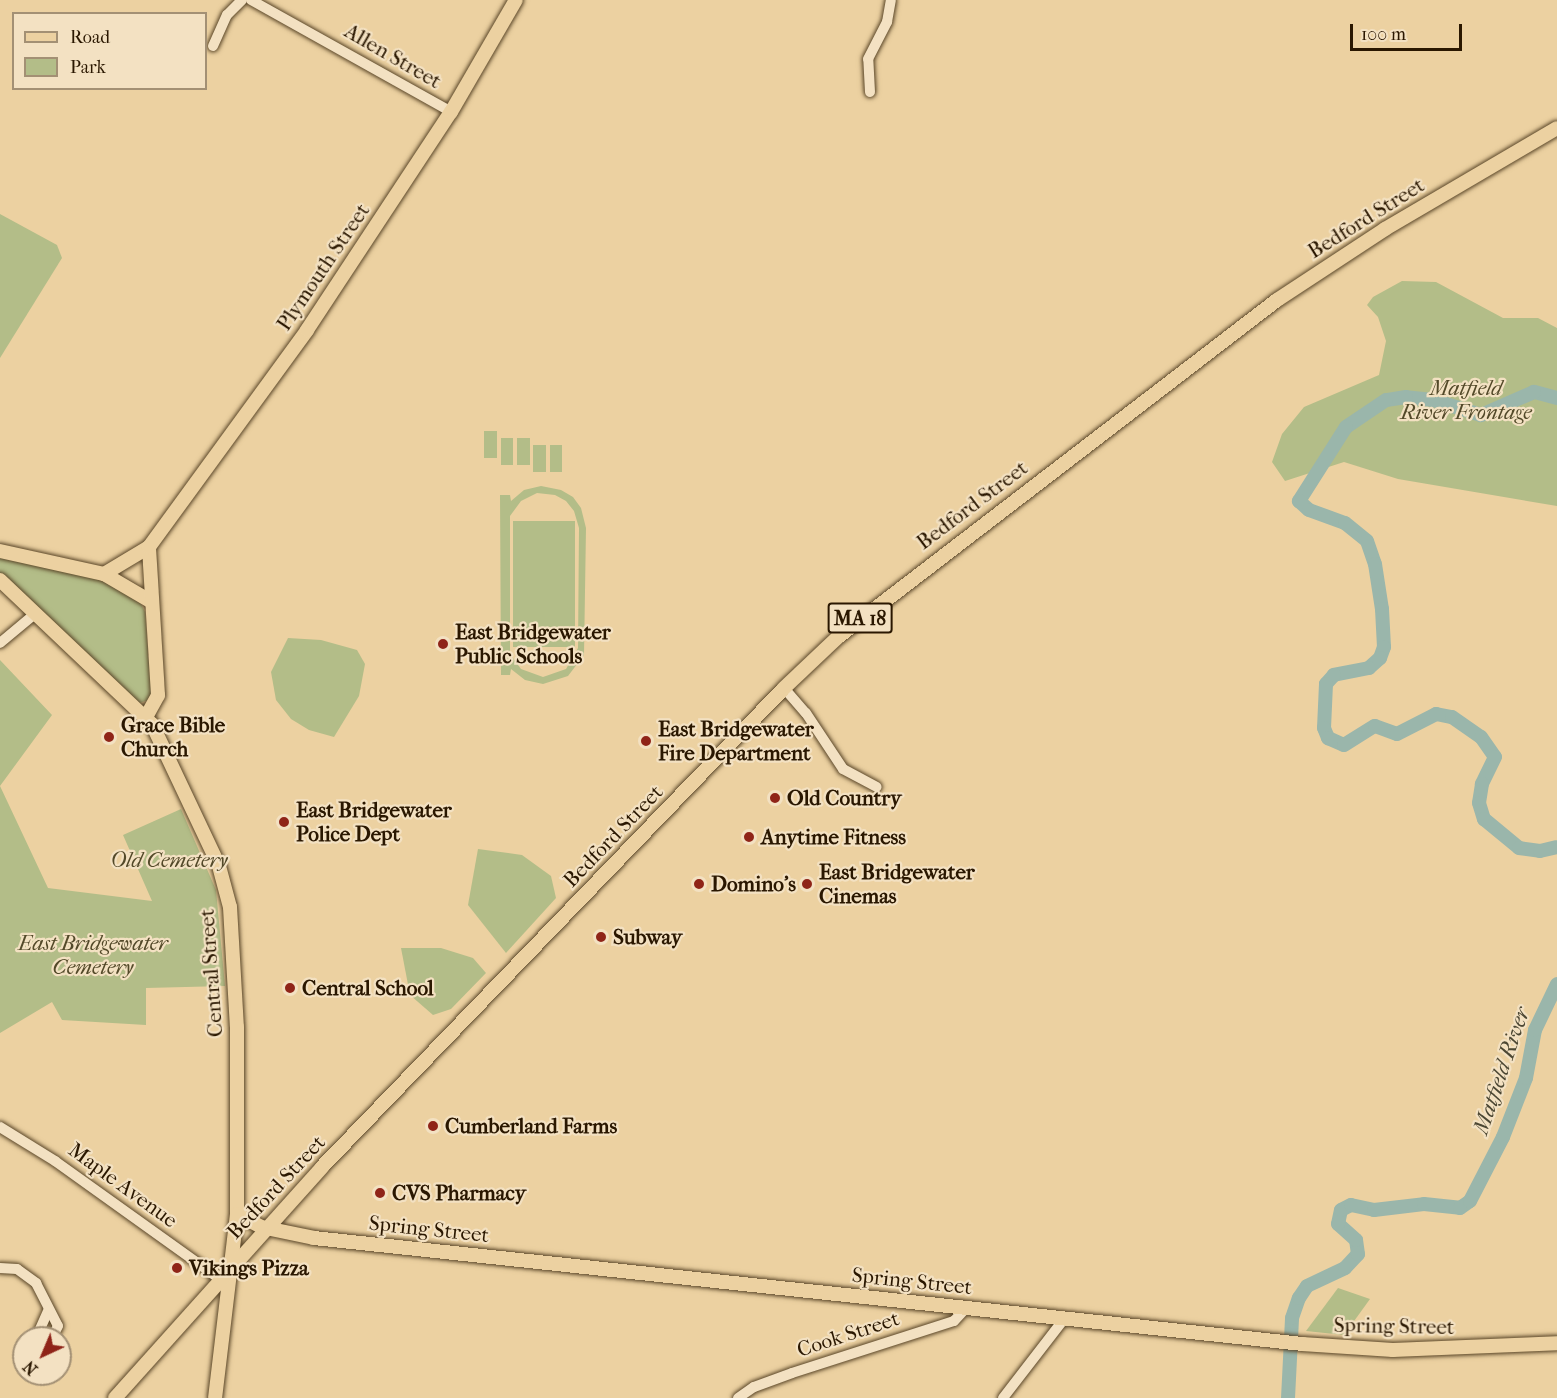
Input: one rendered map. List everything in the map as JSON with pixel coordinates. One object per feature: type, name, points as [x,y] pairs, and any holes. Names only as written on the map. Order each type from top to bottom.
[{"type":"main road","name":"Plymouth Street","points":[[104,574],[148,547],[307,330],[452,112],[516,0]]},
{"type":"main road","name":"Bedford Street","points":[[116,1398],[265,1228],[784,688],[886,597],[1256,315],[1368,240],[1557,128]]},
{"type":"main road","points":[[146,717],[158,695],[148,547]]},
{"type":"main road","points":[[0,551],[104,574],[150,601]]},
{"type":"main road","name":"Central Street","points":[[0,580],[146,717],[219,866],[232,916],[237,1017],[237,1214],[234,1264],[215,1398]]},
{"type":"main road","name":"Spring Street","points":[[237,1214],[265,1228],[311,1238],[1281,1342],[1407,1350],[1557,1343]]},
{"type":"street","points":[[213,46],[227,15],[242,0]]},
{"type":"street","name":"Allen Street","points":[[251,0],[279,12],[452,112]]},
{"type":"street","points":[[870,92],[867,67],[887,22],[891,0]]},
{"type":"street","points":[[0,643],[36,613]]},
{"type":"street","points":[[784,688],[806,713],[843,769],[877,787]]},
{"type":"street","name":"Maple Avenue","points":[[2,1133],[55,1161],[220,1279]]},
{"type":"street","points":[[0,1268],[17,1269],[32,1278],[58,1326]]},
{"type":"street","name":"Cook Street","points":[[738,1398],[754,1387],[792,1372],[954,1321],[967,1308]]},
{"type":"street","points":[[41,1326],[48,1311]]},
{"type":"street","points":[[1003,1398],[1064,1319]]},
{"type":"green space","points":[[0,214],[57,245],[62,258],[0,358]]},
{"type":"green space","name":"Matfield River Frontage","points":[[1402,281],[1436,282],[1503,318],[1538,318],[1557,328],[1557,506],[1398,479],[1344,462],[1285,481],[1272,462],[1282,434],[1304,407],[1379,375],[1386,341],[1378,317],[1367,305],[1373,297]]},
{"type":"green space","points":[[484,431],[497,431],[497,458],[484,458]]},
{"type":"green space","points":[[501,438],[513,438],[513,465],[501,465]]},
{"type":"green space","points":[[517,438],[530,438],[530,465],[517,465]]},
{"type":"green space","points":[[533,445],[546,445],[546,472],[533,472]]},
{"type":"green space","points":[[550,445],[562,445],[562,472],[550,472]]},
{"type":"green space","points":[[541,486],[561,490],[573,497],[581,508],[586,528],[584,655],[568,676],[543,684],[525,680],[511,669],[510,675],[501,675],[500,495],[510,495],[511,501],[524,490]],"holes":[[[537,493],[555,495],[566,501],[574,511],[579,528],[578,648],[566,669],[543,677],[521,669],[510,654],[510,516],[521,501]]]},
{"type":"green space","points":[[513,521],[575,521],[575,647],[513,647]]},
{"type":"green space","points":[[0,555],[107,580],[139,600],[145,612],[152,699],[139,703],[0,576]]},
{"type":"green space","points":[[288,638],[321,640],[357,650],[365,664],[359,696],[334,737],[309,730],[291,719],[276,700],[271,672]]},
{"type":"green space","points":[[0,660],[52,715],[0,786]]},
{"type":"green space","name":"East Bridgewater Cemetery","points":[[0,786],[48,888],[152,901],[123,835],[181,809],[216,890],[225,986],[146,988],[146,1025],[62,1020],[52,1002],[0,1033]]},
{"type":"green space","points":[[478,849],[522,855],[551,876],[556,898],[506,953],[468,905]]},
{"type":"green space","points":[[401,948],[441,948],[473,958],[486,973],[451,1009],[433,1015],[410,995]]},
{"type":"green space","points":[[1338,1288],[1370,1299],[1344,1335],[1306,1331]]},
{"type":"waterway","name":"Matfield River","points":[[1557,398],[1534,392],[1481,415],[1433,400],[1406,397],[1386,400],[1346,427],[1299,501],[1309,510],[1345,523],[1367,541],[1375,564],[1382,609],[1384,647],[1380,658],[1369,668],[1334,675],[1326,684],[1324,728],[1328,738],[1344,745],[1375,726],[1397,734],[1436,714],[1452,717],[1481,737],[1495,757],[1482,784],[1479,803],[1484,819],[1519,848],[1540,851],[1557,847]]},
{"type":"waterway","name":"Matfield River","points":[[1288,1398],[1292,1318],[1299,1298],[1307,1286],[1345,1268],[1358,1254],[1356,1240],[1338,1224],[1341,1210],[1351,1205],[1374,1210],[1424,1204],[1460,1208],[1470,1201],[1503,1137],[1526,1078],[1535,1030],[1557,984]]},
{"type":"place","name":"East Bridgewater Public Schools","points":[[443,644]]},
{"type":"place","name":"Grace Bible Church","points":[[109,737]]},
{"type":"place","name":"East Bridgewater Fire Department","points":[[646,741]]},
{"type":"place","name":"Old Country","points":[[775,798]]},
{"type":"place","name":"East Bridgewater Police Dept","points":[[284,822]]},
{"type":"place","name":"Anytime Fitness","points":[[749,837]]},
{"type":"place","name":"Domino's","points":[[699,884]]},
{"type":"place","name":"East Bridgewater Cinemas","points":[[807,884]]},
{"type":"place","name":"Subway","points":[[601,937]]},
{"type":"place","name":"Central School","points":[[290,988]]},
{"type":"place","name":"Cumberland Farms","points":[[433,1126]]},
{"type":"place","name":"CVS Pharmacy","points":[[380,1193]]},
{"type":"place","name":"Vikings Pizza","points":[[177,1268]]},
{"type":"park label","name":"Old Cemetery","points":[[169,860]]}]
